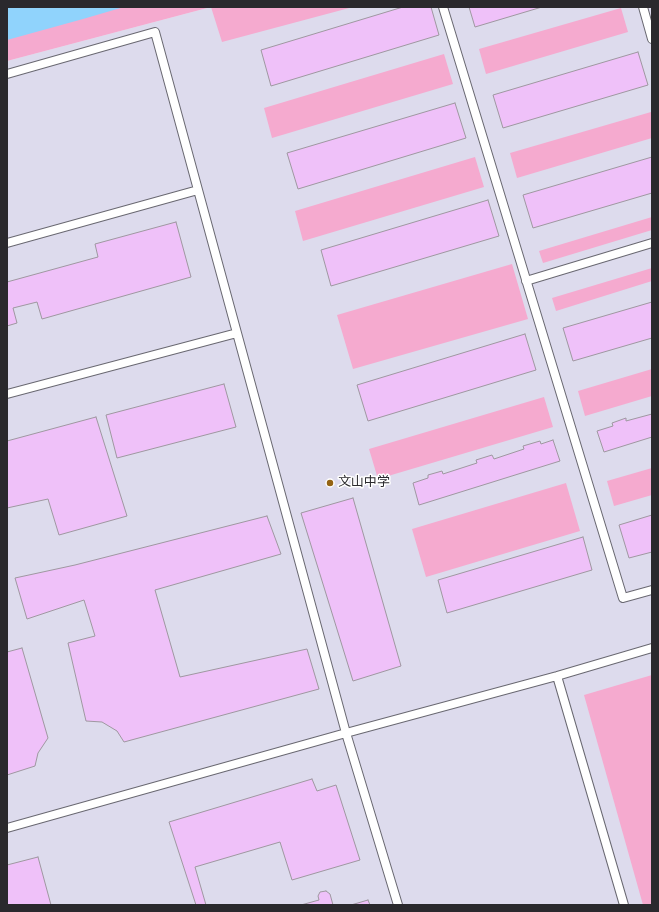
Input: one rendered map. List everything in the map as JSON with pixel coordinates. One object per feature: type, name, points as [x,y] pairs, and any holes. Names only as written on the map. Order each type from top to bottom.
[{"type":"lane","points":[[443,7],[623,598],[652,590]]},
{"type":"lane","points":[[643,7],[652,39]]},
{"type":"lane","points":[[7,74],[155,32],[346,733],[398,905]]},
{"type":"lane","points":[[7,243],[198,190]]},
{"type":"lane","points":[[526,281],[652,243]]},
{"type":"lane","points":[[7,394],[237,333]]},
{"type":"lane","points":[[7,828],[346,733],[557,676],[652,648]]},
{"type":"lane","points":[[557,676],[624,905]]},
{"type":"shaded area","points":[[7,7],[211,7],[7,61]]},
{"type":"shaded area","name":"文山中学","points":[[211,7],[652,7],[652,905],[7,905],[7,61]]},
{"type":"shaded area","points":[[211,7],[353,7],[222,42]]},
{"type":"shaded area","points":[[621,8],[628,32],[486,74],[479,49]]},
{"type":"shaded area","points":[[444,54],[453,84],[272,138],[264,108]]},
{"type":"shaded area","points":[[651,112],[652,138],[517,178],[510,153]]},
{"type":"shaded area","points":[[475,157],[484,187],[303,241],[295,211]]},
{"type":"shaded area","points":[[652,217],[652,230],[543,263],[539,251]]},
{"type":"shaded area","points":[[512,264],[528,319],[353,369],[337,315]]},
{"type":"shaded area","points":[[652,268],[652,281],[556,311],[552,298]]},
{"type":"shaded area","points":[[652,369],[652,396],[585,416],[578,391]]},
{"type":"shaded area","points":[[544,397],[553,427],[378,479],[369,449]]},
{"type":"shaded area","points":[[652,468],[652,495],[614,506],[607,481]]},
{"type":"shaded area","points":[[566,483],[580,531],[426,577],[412,529]]},
{"type":"shaded area","points":[[652,675],[652,905],[643,905],[584,695]]},
{"type":"water","points":[[7,7],[124,7],[7,40]]},
{"type":"building","points":[[403,7],[431,7],[439,35],[271,86],[261,50]]},
{"type":"building","points":[[469,7],[542,7],[475,27]]},
{"type":"building","points":[[638,52],[648,85],[503,128],[493,95]]},
{"type":"building","points":[[455,103],[466,138],[298,189],[287,153]]},
{"type":"building","points":[[652,157],[652,193],[533,228],[523,195]]},
{"type":"building","points":[[488,200],[499,236],[331,286],[321,250]]},
{"type":"building","points":[[176,222],[191,277],[42,319],[37,302],[13,308],[17,323],[7,326],[7,282],[98,257],[95,244]]},
{"type":"building","points":[[652,302],[652,338],[573,361],[563,328]]},
{"type":"building","points":[[525,334],[536,370],[368,421],[357,385]]},
{"type":"building","points":[[224,384],[236,427],[117,458],[106,415]]},
{"type":"building","points":[[652,414],[652,437],[604,452],[597,431],[613,426],[612,423],[626,418],[626,421]]},
{"type":"building","points":[[96,417],[127,516],[59,535],[48,499],[7,508],[7,441]]},
{"type":"building","points":[[553,440],[560,461],[419,505],[413,483],[428,478],[428,475],[442,471],[443,474],[477,463],[476,460],[492,455],[494,459],[524,449],[523,446],[540,441],[541,444]]},
{"type":"building","points":[[353,498],[401,666],[353,681],[301,513]]},
{"type":"building","points":[[652,515],[652,552],[629,558],[619,525]]},
{"type":"building","points":[[267,516],[281,554],[155,590],[180,677],[307,649],[319,689],[124,742],[117,731],[102,722],[86,721],[68,643],[95,636],[84,600],[27,619],[15,578],[75,565]]},
{"type":"building","points":[[583,537],[592,570],[447,613],[438,580]]},
{"type":"building","points":[[22,648],[48,738],[38,753],[35,766],[7,775],[7,652]]},
{"type":"building","points":[[312,779],[317,791],[336,785],[360,860],[292,880],[280,842],[195,867],[206,905],[196,905],[169,822]]},
{"type":"building","points":[[38,857],[51,905],[7,905],[7,865]]},
{"type":"building","points":[[326,891],[330,894],[333,905],[301,905],[319,900],[318,896],[320,892]]},
{"type":"building","points":[[368,900],[370,905],[351,905]]},
{"type":"place","name":"文山中学","points":[[330,483]]}]
